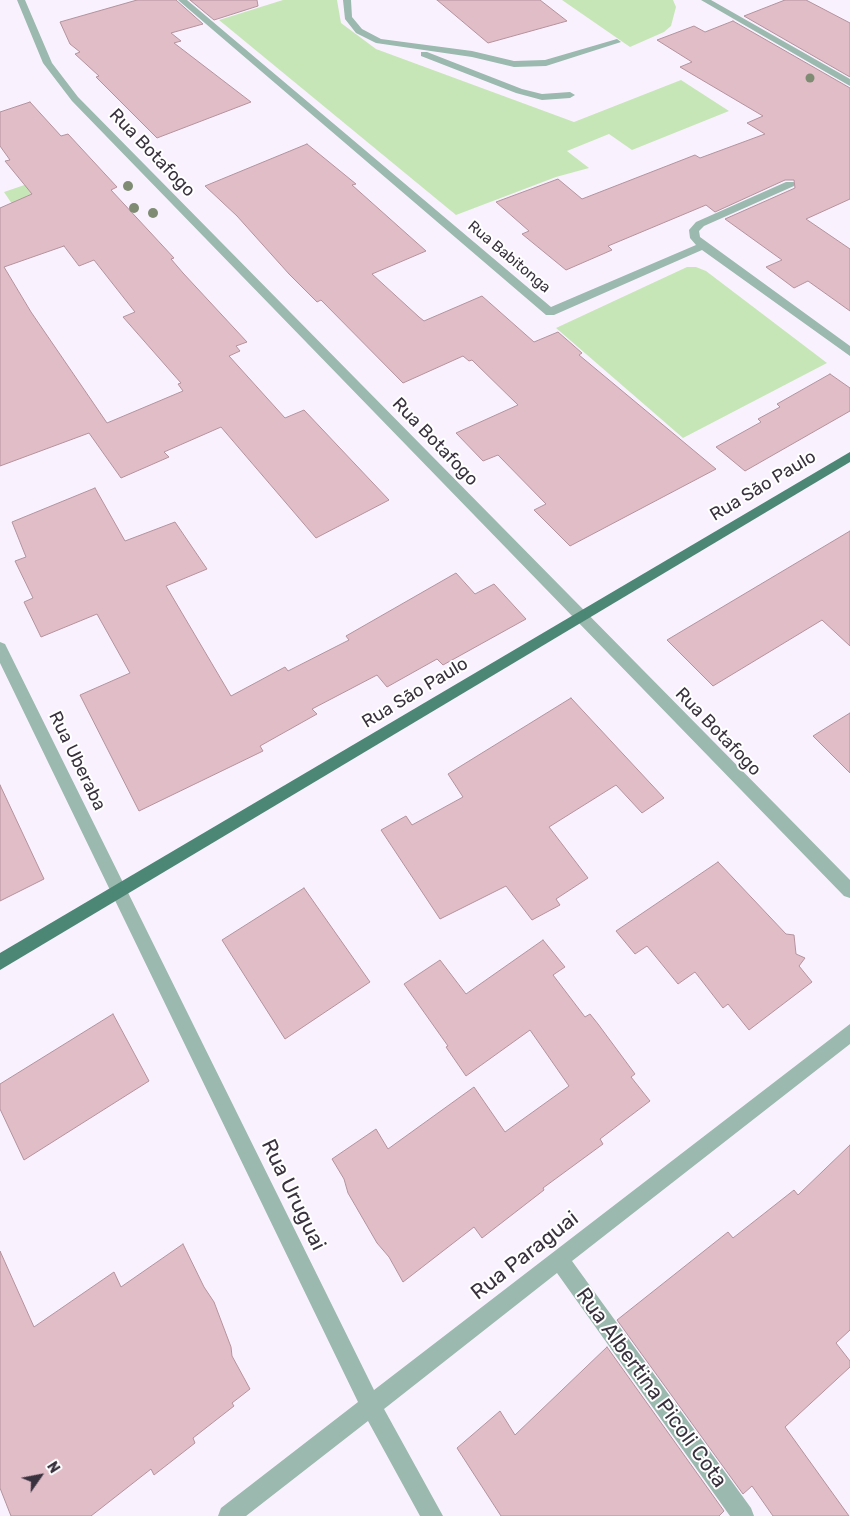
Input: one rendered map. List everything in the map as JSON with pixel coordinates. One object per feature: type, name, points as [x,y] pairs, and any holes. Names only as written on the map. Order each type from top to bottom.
[{"type":"main road","name":"Rua São Paulo","points":[[0,962],[850,456]]},
{"type":"street","name":"Rua Botafogo","points":[[21,0],[48,63],[75,99],[850,891]]},
{"type":"street","name":"Rua Babitonga","points":[[182,0],[550,312],[703,246]]},
{"type":"street","points":[[347,0],[348,17],[359,32],[379,41],[472,54],[514,64],[530,65],[617,42]]},
{"type":"street","points":[[704,0],[850,83]]},
{"type":"street","points":[[404,46],[519,92],[542,97],[570,95]]},
{"type":"street","points":[[790,184],[700,224],[694,230],[695,238],[703,246],[850,352]]},
{"type":"street","name":"Rua Uberaba","points":[[0,648],[120,891]]},
{"type":"street","name":"Rua Uruguai","points":[[120,891],[371,1406],[432,1516]]},
{"type":"street","name":"Rua Paraguai","points":[[229,1516],[850,1033]]},
{"type":"street","name":"Rua Albertina Picoli Cota","points":[[559,1259],[743,1516]]},
{"type":"green space","points":[[283,0],[337,0],[341,23],[376,49],[574,122],[681,80],[729,111],[632,150],[609,134],[567,151],[589,168],[556,177],[456,215],[219,20]]},
{"type":"green space","points":[[562,0],[673,0],[676,7],[671,26],[664,32],[630,47]]},
{"type":"green space","points":[[71,169],[81,181],[12,204],[4,192]]},
{"type":"green space","points":[[687,267],[696,267],[706,271],[827,363],[683,438],[556,328]]},
{"type":"building","points":[[137,0],[176,0],[203,24],[171,33],[181,41],[174,43],[251,102],[157,138],[96,77],[99,76],[75,54],[80,52],[70,44],[60,22]]},
{"type":"building","points":[[190,0],[257,0],[258,6],[214,20]]},
{"type":"building","points":[[437,0],[540,0],[567,21],[488,43]]},
{"type":"building","points":[[785,0],[806,0],[850,23],[850,77],[744,16]]},
{"type":"building","points":[[733,21],[850,88],[850,199],[806,219],[850,249],[850,311],[808,281],[794,288],[766,267],[782,260],[725,219],[795,188],[794,180],[785,180],[715,212],[706,205],[608,246],[612,250],[566,270],[522,234],[529,231],[496,202],[558,179],[582,199],[695,155],[700,158],[765,134],[747,123],[763,116],[680,67],[692,62],[657,40],[694,26],[705,32]]},
{"type":"building","points":[[30,102],[61,136],[68,134],[117,187],[111,190],[174,258],[171,259],[183,273],[247,342],[236,346],[240,351],[229,356],[285,418],[304,410],[389,500],[316,538],[221,427],[164,452],[169,457],[121,478],[89,433],[0,466],[0,208],[32,194],[5,161],[10,160],[0,146],[0,112]],"holes":[[[64,246],[79,266],[94,260],[135,312],[123,317],[181,383],[178,384],[183,391],[107,423],[31,312],[4,267]]]},
{"type":"building","points":[[307,144],[356,184],[352,185],[426,251],[372,274],[424,321],[482,296],[534,342],[558,332],[582,353],[579,355],[716,469],[570,546],[534,510],[546,504],[498,455],[483,461],[456,433],[518,405],[472,360],[469,361],[463,356],[403,383],[321,300],[317,302],[237,216],[205,186]]},
{"type":"building","points":[[830,374],[850,388],[850,411],[745,471],[716,447],[761,422],[758,419],[780,407],[777,404]]},
{"type":"building","points":[[95,488],[125,541],[175,522],[207,569],[166,586],[231,696],[285,667],[288,671],[349,640],[346,636],[456,573],[475,594],[494,584],[526,619],[443,665],[437,659],[387,687],[377,675],[312,709],[317,714],[260,746],[263,751],[139,811],[80,695],[130,673],[97,614],[41,637],[24,602],[33,598],[15,561],[26,557],[12,522]]},
{"type":"building","points":[[850,531],[850,646],[822,620],[713,686],[667,640]]},
{"type":"building","points":[[571,698],[664,798],[642,813],[616,785],[549,827],[588,878],[556,899],[560,905],[532,920],[506,886],[440,919],[381,830],[406,816],[412,825],[463,797],[448,774]]},
{"type":"building","points":[[850,713],[850,773],[813,736]]},
{"type":"building","points":[[0,785],[44,879],[0,901]]},
{"type":"building","points":[[718,862],[786,934],[794,935],[796,954],[805,958],[799,966],[812,982],[749,1030],[728,1004],[723,1008],[695,972],[678,984],[647,946],[635,954],[616,931]]},
{"type":"building","points":[[304,888],[370,982],[285,1039],[222,940]]},
{"type":"building","points":[[543,940],[565,967],[553,975],[585,1017],[590,1014],[598,1024],[635,1074],[631,1077],[650,1101],[600,1139],[603,1144],[543,1188],[544,1190],[482,1238],[474,1227],[403,1282],[389,1257],[377,1243],[348,1193],[344,1179],[332,1159],[376,1129],[388,1149],[474,1087],[505,1132],[569,1086],[530,1030],[466,1076],[446,1047],[448,1046],[404,984],[440,960],[466,994]]},
{"type":"building","points":[[113,1014],[149,1081],[24,1160],[0,1109],[0,1084]]},
{"type":"building","points":[[850,1145],[850,1330],[836,1343],[850,1361],[850,1367],[785,1427],[849,1516],[773,1516],[752,1486],[743,1494],[617,1320],[728,1232],[733,1238],[794,1190],[798,1195]]},
{"type":"building","points":[[183,1244],[204,1287],[214,1302],[231,1347],[232,1356],[250,1389],[232,1403],[234,1406],[193,1438],[195,1443],[154,1475],[151,1469],[91,1516],[11,1516],[0,1488],[0,1251],[34,1327],[114,1272],[121,1287]]},
{"type":"building","points":[[607,1347],[724,1511],[719,1516],[501,1516],[457,1448],[500,1411],[515,1435]]}]
